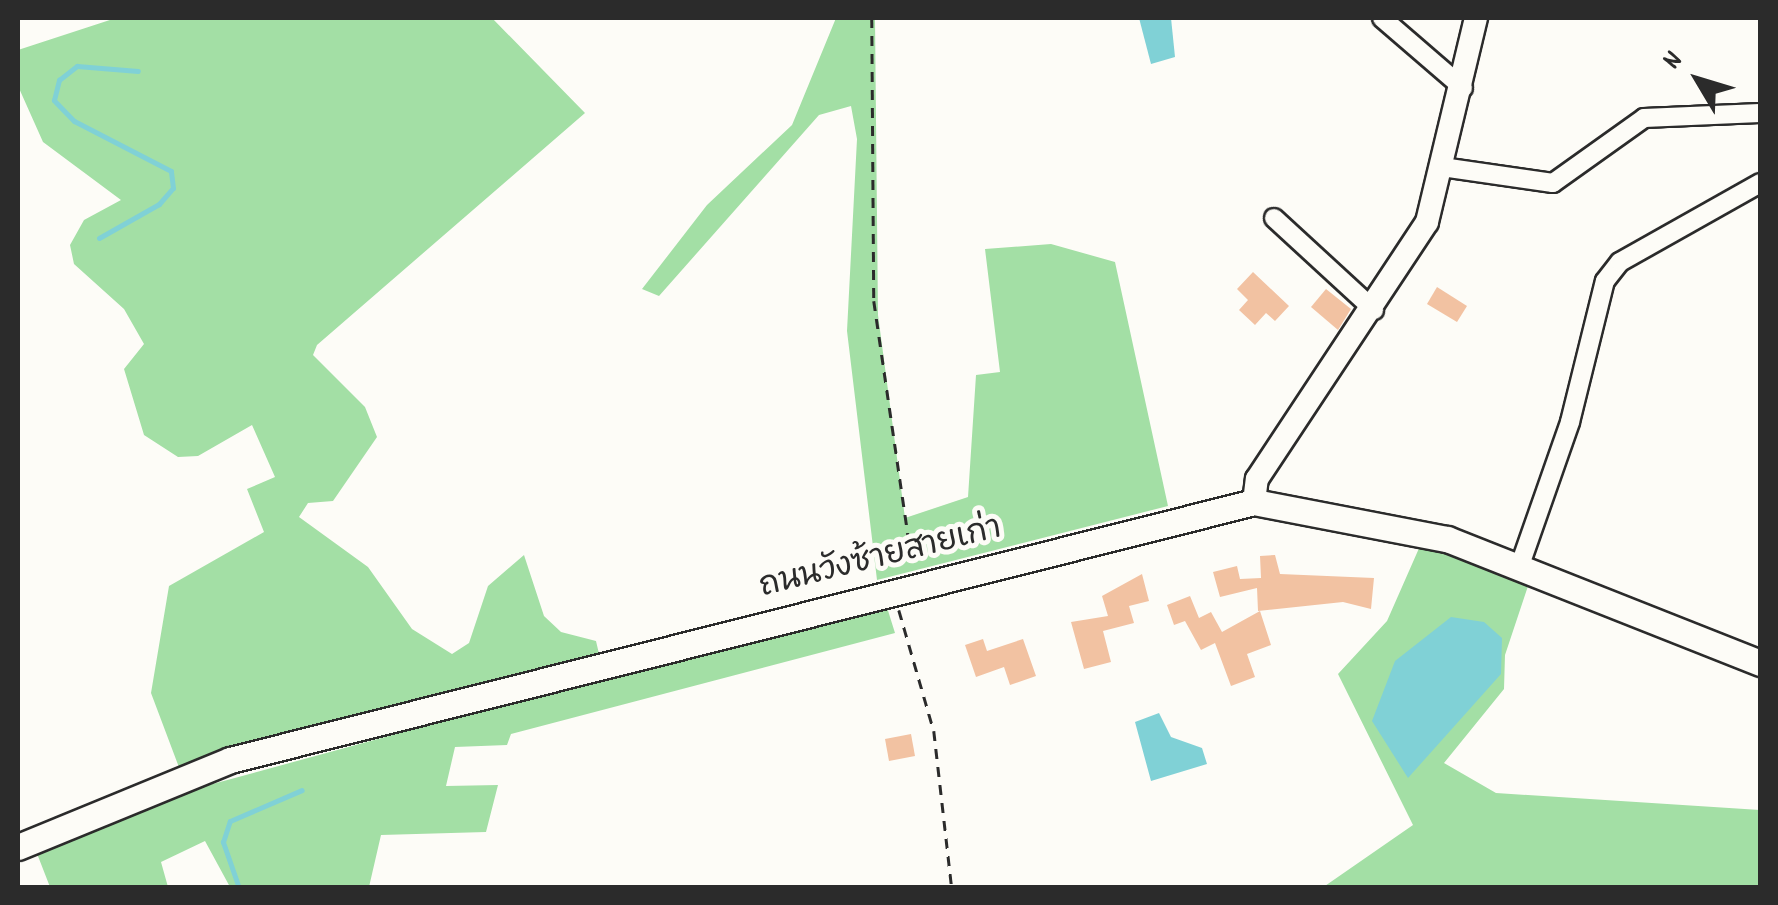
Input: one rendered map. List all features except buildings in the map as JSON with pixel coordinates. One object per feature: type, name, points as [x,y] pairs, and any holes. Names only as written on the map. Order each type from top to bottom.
[{"type":"main road","name":"ถนนวังซ้ายสายเก่า","points":[[18,847],[230,760],[1254,502],[1375,518],[1520,565],[1760,663]]},
{"type":"street","points":[[1382,18],[1463,88]]},
{"type":"street","points":[[1254,502],[1257,479],[1374,310],[1427,222],[1463,88],[1476,18]]},
{"type":"street","points":[[1442,168],[1553,183],[1644,118],[1760,112]]},
{"type":"street","points":[[1520,565],[1570,422],[1605,281],[1620,262],[1760,184]]},
{"type":"street","points":[[1274,218],[1374,310]]},
{"type":"path","points":[[872,18],[876,332],[905,587],[934,730],[952,888]]},
{"type":"green space","points":[[116,18],[492,18],[585,113],[317,345],[313,355],[365,407],[377,437],[333,501],[308,503],[299,517],[368,567],[412,629],[452,654],[469,643],[488,586],[524,555],[544,616],[561,632],[596,641],[600,658],[180,770],[151,693],[169,586],[264,532],[247,489],[275,477],[252,425],[198,456],[178,457],[144,435],[124,369],[144,344],[124,309],[74,264],[70,245],[84,220],[121,200],[43,142],[18,86],[18,50]]},
{"type":"green space","points":[[836,18],[875,18],[878,315],[905,518],[968,497],[976,375],[1000,372],[985,249],[1051,244],[1115,262],[1168,506],[877,580],[847,331],[857,139],[851,106],[819,115],[659,296],[642,289],[707,205],[792,125]]},
{"type":"green space","points":[[1420,546],[1530,580],[1505,655],[1504,689],[1444,763],[1496,793],[1760,810],[1760,887],[1322,888],[1413,825],[1338,674],[1387,621]]},
{"type":"green space","points":[[885,601],[895,633],[511,734],[507,745],[455,747],[446,786],[498,785],[486,832],[381,835],[369,887],[230,887],[205,841],[161,862],[168,887],[50,887],[36,851],[161,798]]},
{"type":"water","points":[[1139,18],[1171,18],[1175,57],[1151,64]]},
{"type":"water","points":[[1451,617],[1484,622],[1502,638],[1501,674],[1408,778],[1372,721],[1395,661]]},
{"type":"water","points":[[1159,713],[1171,737],[1202,748],[1207,764],[1151,781],[1135,722]]},
{"type":"waterway","points":[[99,238],[159,204],[173,188],[171,171],[74,121],[54,100],[59,80],[77,66],[138,71]]},
{"type":"waterway","points":[[239,888],[223,842],[230,821],[302,790]]}]
